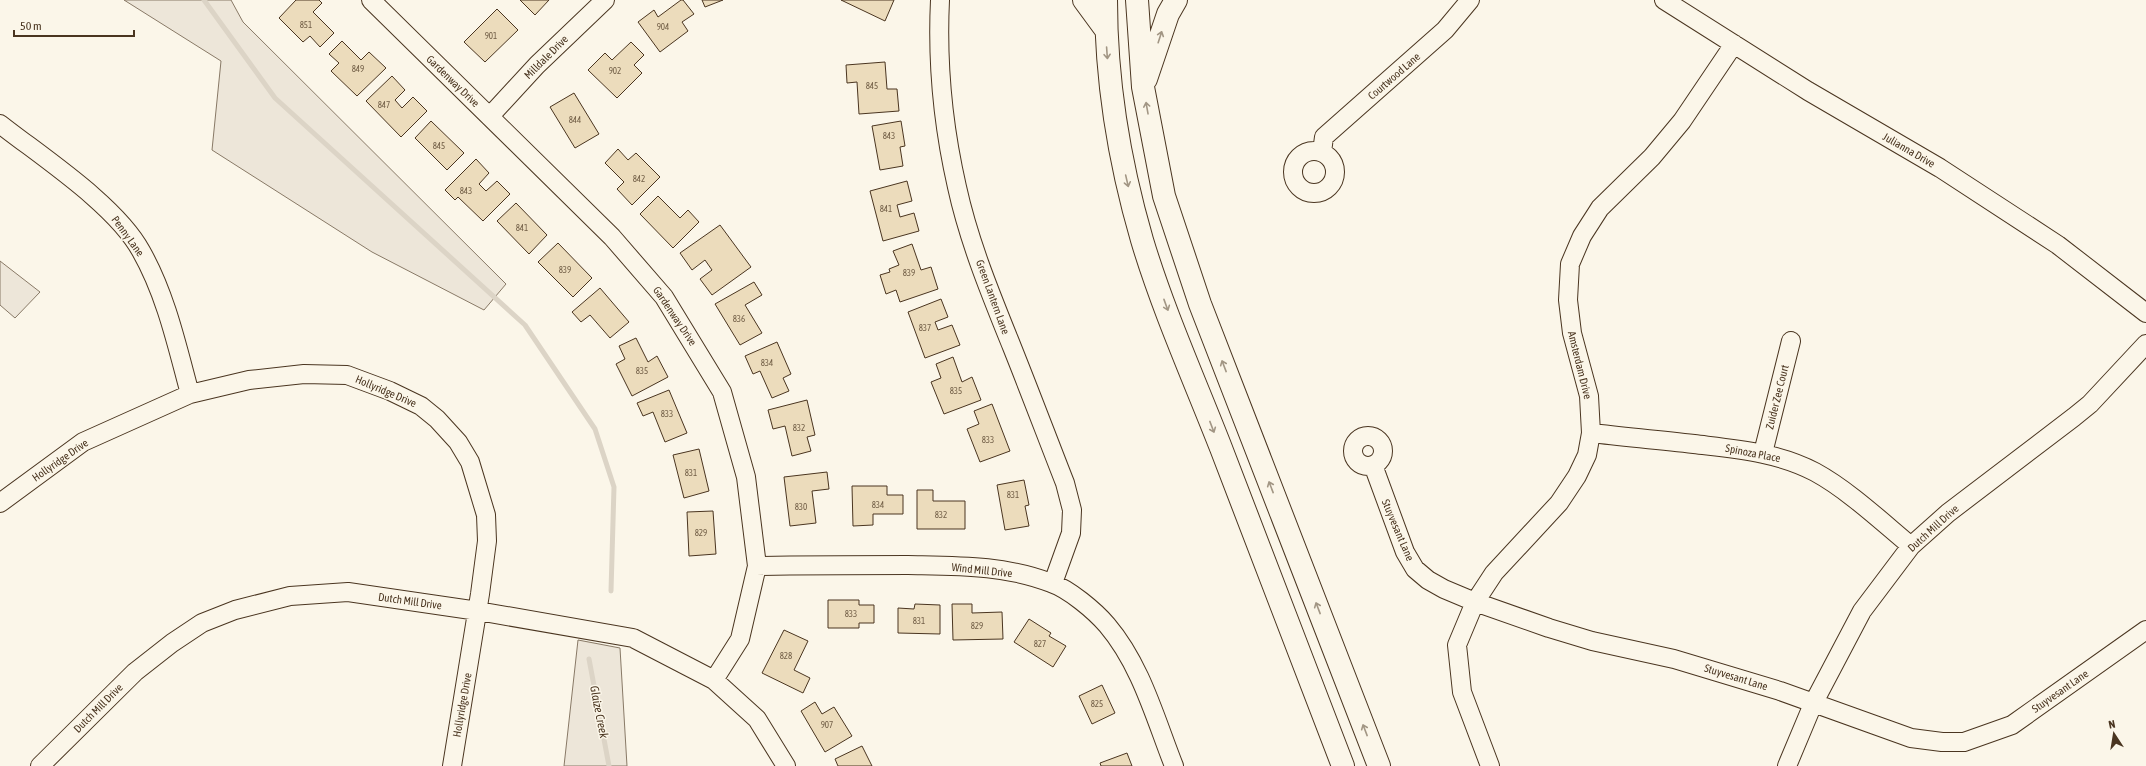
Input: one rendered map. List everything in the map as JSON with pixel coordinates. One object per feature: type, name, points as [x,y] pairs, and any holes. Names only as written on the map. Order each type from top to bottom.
[{"type":"highway","points":[[1084,0],[1106,30]]},
{"type":"highway","points":[[1106,0],[1106,30],[1116,126],[1127,184],[1143,241],[1183,351],[1343,766]]},
{"type":"highway","points":[[1138,0],[1143,87],[1164,196],[1182,252],[1378,766]]},
{"type":"highway","points":[[1143,87],[1168,14],[1176,0]]},
{"type":"street","name":"Gardenway Drive","points":[[371,0],[612,237],[664,297],[707,365],[722,392],[746,477],[757,566],[740,639],[714,680]]},
{"type":"street","name":"Milldale Drive","points":[[490,116],[537,66],[605,0]]},
{"type":"street","name":"Green Lantern Lane","points":[[940,0],[939,28],[941,76],[947,142],[957,188],[985,281],[1062,476],[1072,510],[1071,533],[1053,583]]},
{"type":"street","name":"Courtwood Lane","points":[[1322,152],[1324,137],[1445,30],[1470,0]]},
{"type":"street","name":"Julianna Drive","points":[[1664,0],[1808,92],[1940,168],[2058,245],[2146,313]]},
{"type":"street","name":"Amsterdam Drive","points":[[1490,766],[1462,692],[1457,645],[1475,602],[1494,573],[1559,503],[1577,476],[1587,455],[1591,433],[1589,396],[1572,333],[1568,300],[1570,264],[1582,236],[1600,208],[1652,158],[1682,121],[1734,44]]},
{"type":"street","name":"Penny Lane","points":[[0,124],[112,213],[141,250],[162,298],[190,394]]},
{"type":"street","name":"Zuider Zee Court","points":[[1763,453],[1791,341]]},
{"type":"street","name":"Dutch Mill Drive","points":[[1787,766],[1813,704],[1862,611],[1911,546],[1948,513],[2090,404],[2146,344]]},
{"type":"street","name":"Hollyridge Drive","points":[[0,503],[83,442],[190,394],[249,380],[304,374],[347,375],[390,391],[421,406],[437,419],[458,442],[470,462],[486,515],[488,541],[452,766]]},
{"type":"street","name":"Spinoza Place","points":[[1591,433],[1763,453],[1791,461],[1815,472],[1842,490],[1911,546]]},
{"type":"street","name":"Stuyvesant Lane","points":[[1373,465],[1398,536],[1415,569],[1428,580],[1475,602],[1549,628],[1592,641],[1674,659],[1780,691],[1911,738],[1942,742],[1964,742],[2012,725],[2146,630]]},
{"type":"street","name":"Wind Mill Drive","points":[[757,566],[939,566],[1006,570],[1053,583],[1077,599],[1100,619],[1121,644],[1134,665],[1174,766]]},
{"type":"street","name":"Dutch Mill Drive","points":[[40,766],[135,672],[172,643],[202,624],[235,610],[290,596],[348,592],[478,611],[633,638],[714,680],[757,719],[786,766]]},
{"type":"shaded area","points":[[124,0],[231,0],[243,22],[506,284],[484,310],[372,252],[212,150],[221,61]]},
{"type":"shaded area","points":[[0,261],[40,292],[15,318],[0,305]]},
{"type":"shaded area","points":[[578,640],[620,648],[627,766],[564,766]]},
{"type":"building","points":[[296,0],[319,0],[322,3],[313,12],[334,33],[320,47],[310,36],[303,42],[279,18]]},
{"type":"building","points":[[520,0],[549,0],[535,15]]},
{"type":"building","points":[[683,0],[694,14],[682,22],[688,31],[660,52],[638,22],[654,10],[658,17]]},
{"type":"building","points":[[702,0],[723,0],[705,7]]},
{"type":"building","points":[[841,0],[894,0],[885,21]]},
{"type":"building","points":[[497,9],[518,30],[485,62],[464,42]]},
{"type":"building","points":[[342,41],[361,60],[369,52],[386,68],[357,96],[331,71],[339,63],[329,54]]},
{"type":"building","points":[[631,42],[644,55],[634,65],[642,73],[617,98],[588,70],[605,53],[612,60]]},
{"type":"building","points":[[885,62],[887,89],[897,89],[899,111],[859,114],[857,82],[847,83],[846,65]]},
{"type":"building","points":[[392,76],[405,90],[395,100],[402,108],[413,97],[427,111],[401,137],[366,101]]},
{"type":"building","points":[[574,93],[599,134],[575,148],[550,107]]},
{"type":"building","points":[[431,121],[464,153],[447,170],[415,138]]},
{"type":"building","points":[[901,121],[905,146],[900,147],[903,166],[880,170],[872,126]]},
{"type":"building","points":[[618,149],[628,160],[636,153],[660,177],[632,205],[617,189],[624,182],[605,163]]},
{"type":"building","points":[[476,159],[489,173],[479,184],[486,191],[497,181],[510,194],[483,221],[458,197],[455,200],[445,190]]},
{"type":"building","points":[[907,181],[912,201],[897,205],[900,217],[914,213],[919,231],[883,241],[870,191]]},
{"type":"building","points":[[658,196],[680,218],[688,210],[699,222],[673,248],[640,214]]},
{"type":"building","points":[[516,203],[547,235],[529,254],[497,221]]},
{"type":"building","points":[[720,225],[751,267],[712,295],[700,279],[712,270],[705,260],[692,270],[680,253]]},
{"type":"building","points":[[558,243],[592,278],[573,297],[538,262]]},
{"type":"building","points":[[912,244],[921,270],[931,267],[938,289],[900,302],[896,290],[886,294],[880,275],[890,272],[889,269],[899,265],[893,251]]},
{"type":"building","points":[[754,282],[762,295],[745,305],[762,333],[740,345],[715,304]]},
{"type":"building","points":[[600,288],[629,322],[610,338],[590,315],[581,322],[572,312]]},
{"type":"building","points":[[941,299],[948,317],[935,322],[938,330],[952,325],[960,345],[925,358],[908,312]]},
{"type":"building","points":[[636,338],[648,362],[657,356],[668,377],[632,396],[616,364],[625,359],[619,346]]},
{"type":"building","points":[[777,342],[791,374],[783,378],[789,391],[772,398],[760,371],[753,374],[745,356]]},
{"type":"building","points":[[953,357],[962,382],[972,377],[981,400],[944,414],[931,382],[941,378],[936,364]]},
{"type":"building","points":[[669,390],[687,433],[665,442],[653,412],[643,416],[637,403]]},
{"type":"building","points":[[807,400],[815,435],[807,437],[811,451],[792,456],[785,426],[773,429],[768,410]]},
{"type":"building","points":[[992,404],[1010,451],[980,462],[967,429],[979,424],[974,411]]},
{"type":"building","points":[[699,449],[709,491],[684,498],[673,455]]},
{"type":"building","points":[[827,472],[829,489],[812,491],[816,523],[790,526],[784,477]]},
{"type":"building","points":[[1024,480],[1029,505],[1025,506],[1029,526],[1005,530],[997,485]]},
{"type":"building","points":[[852,486],[887,486],[887,495],[903,495],[903,514],[873,514],[873,525],[853,526]]},
{"type":"building","points":[[917,490],[933,490],[933,501],[965,501],[965,529],[917,529]]},
{"type":"building","points":[[713,511],[716,554],[689,556],[687,512]]},
{"type":"building","points":[[828,600],[859,600],[859,605],[874,605],[874,623],[859,623],[859,628],[828,628]]},
{"type":"building","points":[[915,604],[940,605],[940,634],[898,633],[898,608],[914,609]]},
{"type":"building","points":[[952,604],[972,604],[972,613],[1002,612],[1003,639],[953,640]]},
{"type":"building","points":[[1029,619],[1051,633],[1049,636],[1066,646],[1053,667],[1014,642]]},
{"type":"building","points":[[784,630],[808,641],[794,670],[810,678],[803,693],[762,673]]},
{"type":"building","points":[[1102,685],[1115,713],[1092,724],[1079,696]]},
{"type":"building","points":[[815,702],[822,714],[834,707],[852,736],[825,752],[801,711]]},
{"type":"building","points":[[862,746],[872,766],[838,766],[835,759]]},
{"type":"building","points":[[1127,753],[1132,766],[1101,766],[1100,763]]},
{"type":"waterway","points":[[204,0],[275,98],[525,325],[595,429],[614,487],[611,591]]},
{"type":"waterway","name":"Glaize Creek","points":[[589,659],[609,766]]}]
